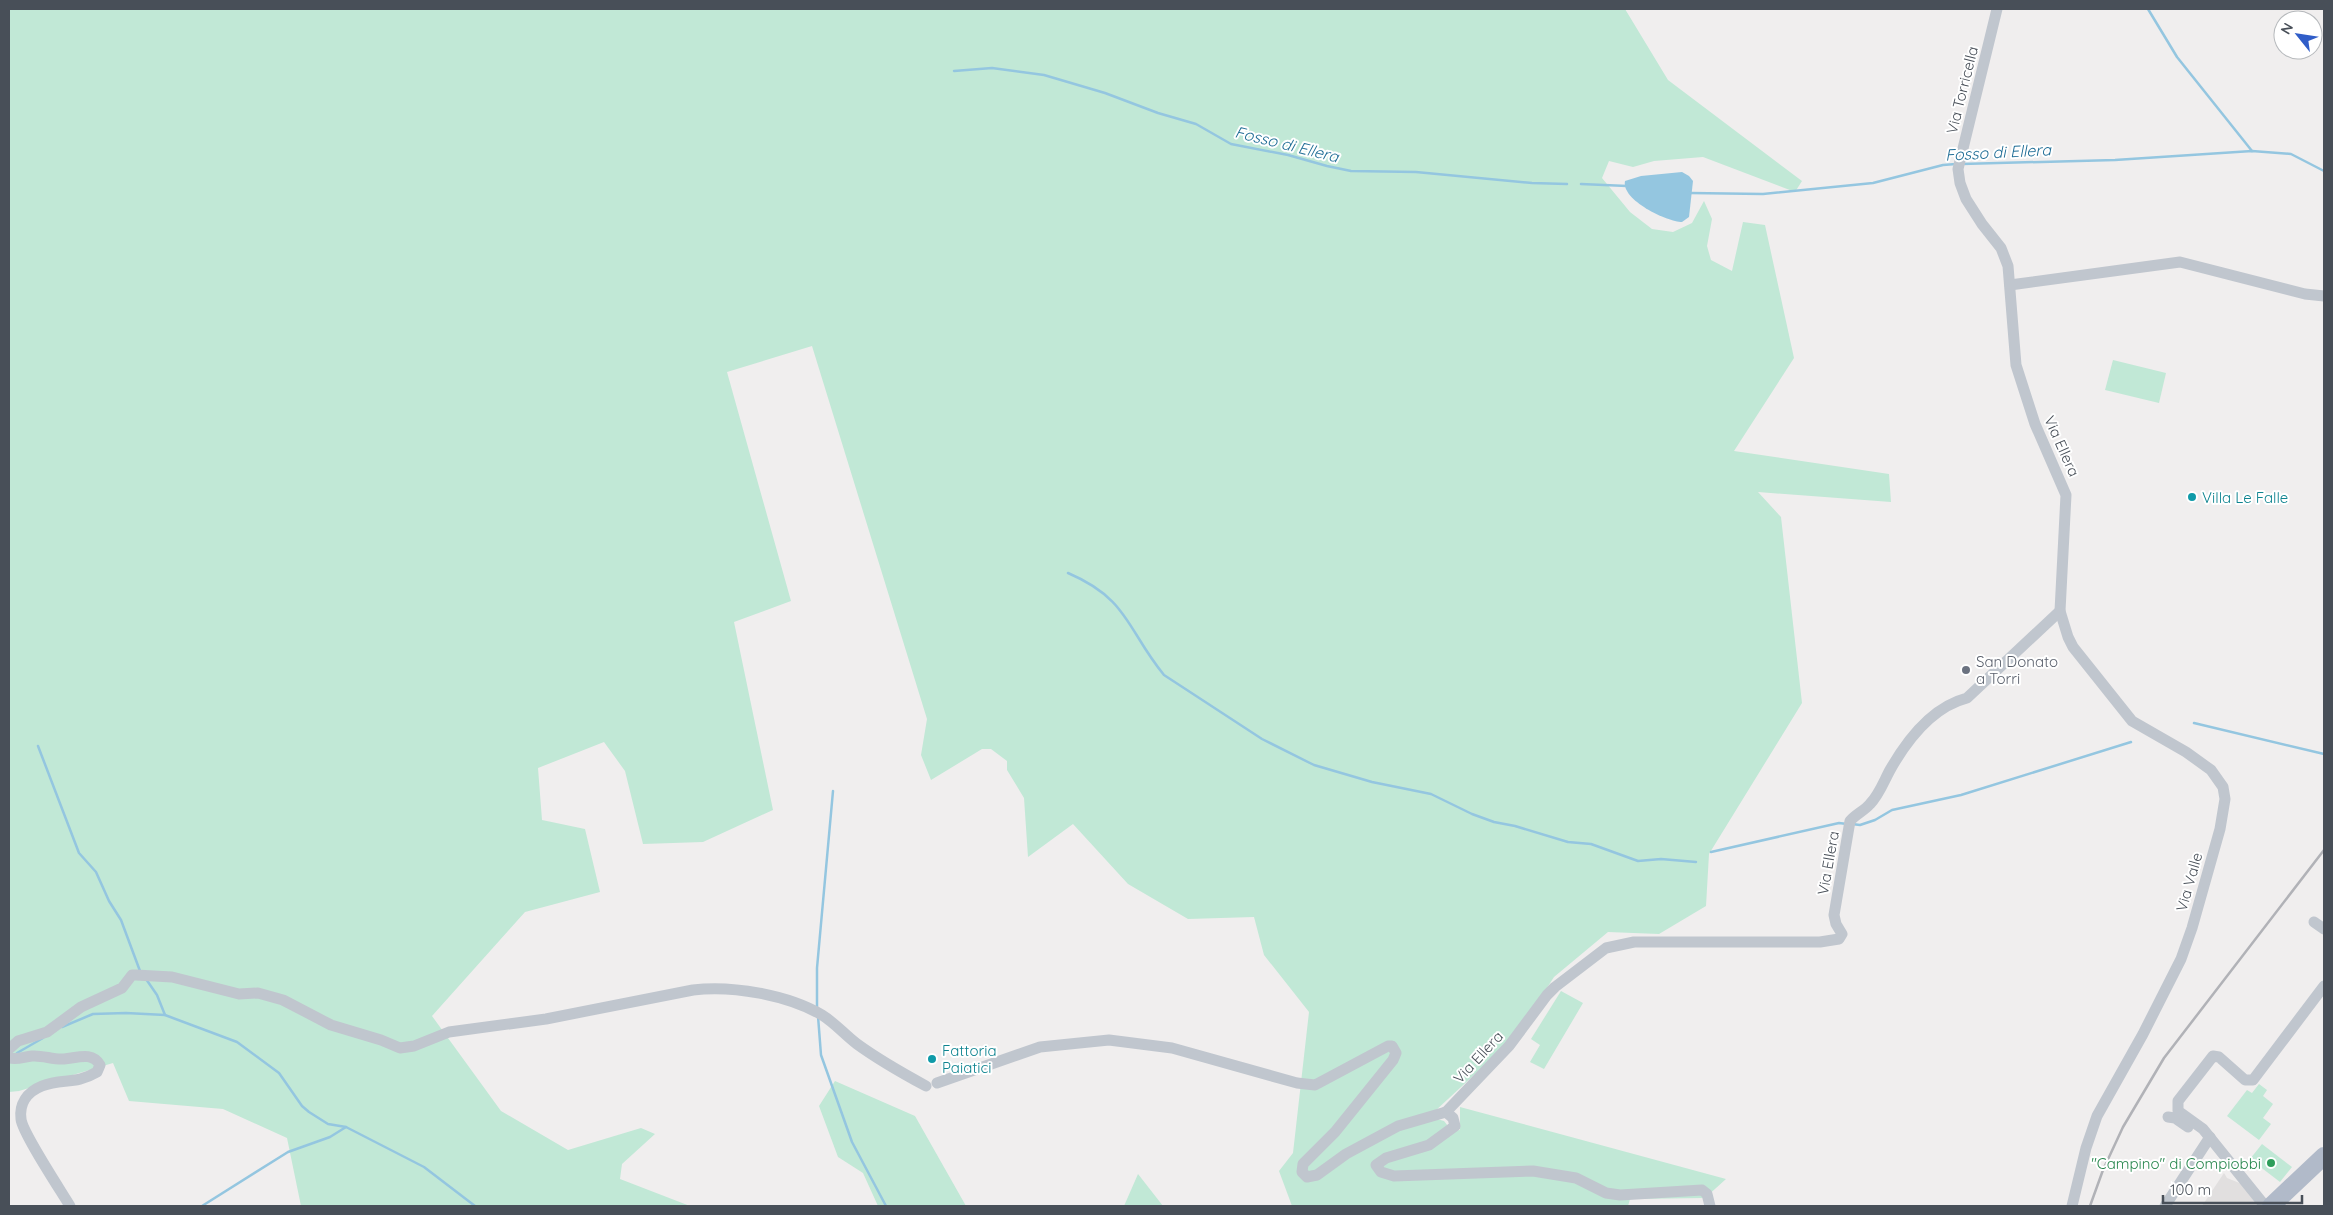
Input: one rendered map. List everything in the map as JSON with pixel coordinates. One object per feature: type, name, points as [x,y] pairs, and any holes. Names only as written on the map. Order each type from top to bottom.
[{"type":"main road","points":[[2271,1206],[2324,1156]]},
{"type":"street","name":"Via Torricella","points":[[1997,9],[1959,165],[1960,183],[1966,198],[1982,224],[2001,248],[2008,266],[2010,285]]},
{"type":"street","points":[[2010,285],[2180,262],[2305,294],[2324,296]]},
{"type":"street","name":"Via Ellera","points":[[1446,1112],[1509,1046],[1547,995],[1606,948],[1634,942],[1820,942],[1839,939],[1842,934],[1836,924],[1834,915],[1849,826],[1871,804],[1896,759],[1936,712],[1953,702],[1967,698],[2060,611],[2066,495],[2035,424],[2016,365],[2010,285]]},
{"type":"street","name":"Via Valle","points":[[2060,611],[2073,647],[2132,721],[2186,752],[2211,770],[2223,787],[2225,799],[2220,829],[2192,928],[2180,959],[2143,1034],[2097,1116],[2086,1148],[2072,1206]]},
{"type":"street","points":[[2314,922],[2324,929]]},
{"type":"street","points":[[70,1206],[22,1125],[21,1107],[24,1100],[37,1088],[54,1082],[79,1081],[97,1072],[100,1065],[97,1060],[84,1056],[63,1059],[32,1056],[20,1060],[10,1053],[18,1041],[47,1032],[81,1007],[122,988],[132,976],[136,975],[172,977],[239,994],[258,993],[283,1000],[331,1025],[381,1040],[400,1048],[414,1046],[449,1032],[546,1019],[704,989],[751,992],[771,996],[812,1010],[888,1066],[931,1084],[1040,1047],[1109,1040],[1172,1048],[1297,1083],[1315,1085],[1388,1046],[1392,1046],[1396,1053],[1393,1060],[1335,1132],[1303,1164],[1302,1172],[1308,1176],[1317,1175],[1346,1154],[1398,1126],[1446,1112],[1453,1118],[1454,1126],[1429,1145],[1386,1158],[1376,1165],[1380,1172],[1394,1176],[1533,1171],[1576,1178],[1606,1193],[1620,1195],[1702,1190],[1706,1194],[1710,1206]]},
{"type":"street","points":[[2208,1140],[2203,1129],[2178,1111],[2178,1101],[2214,1056],[2244,1078],[2246,1074],[2256,1076],[2324,986]]},
{"type":"street","points":[[2168,1117],[2175,1118],[2208,1140],[2265,1206]]},
{"type":"street","points":[[2165,1206],[2208,1140]]},
{"type":"street","points":[[2280,1206],[2324,1166]]},
{"type":"shaded area","points":[[2224,1173],[2227,1178],[2242,1184],[2259,1206],[2202,1206]]},
{"type":"green space","points":[[9,9],[1625,9],[1668,80],[1802,181],[1795,192],[1703,157],[1654,161],[1633,167],[1609,161],[1602,178],[1630,212],[1652,229],[1673,232],[1692,223],[1704,201],[1712,219],[1707,246],[1711,260],[1732,271],[1743,222],[1765,225],[1794,358],[1734,451],[1889,474],[1891,502],[1758,492],[1781,517],[1802,703],[1709,854],[1706,906],[1659,934],[1608,932],[1554,977],[1515,1037],[1434,1112],[1433,1118],[1444,1121],[1452,1131],[1460,1130],[1460,1107],[1726,1179],[1705,1198],[1630,1199],[1628,1206],[1292,1206],[1279,1171],[1293,1153],[1309,1012],[1264,955],[1254,917],[1188,919],[1128,884],[1073,824],[1028,857],[1024,798],[1007,770],[1007,761],[991,749],[982,749],[931,780],[921,755],[927,719],[812,346],[727,372],[791,601],[734,622],[773,810],[703,842],[643,844],[625,771],[604,742],[538,768],[542,820],[585,829],[600,892],[525,912],[432,1016],[501,1111],[568,1150],[641,1128],[655,1134],[622,1164],[620,1179],[690,1206],[301,1206],[287,1138],[223,1109],[129,1101],[113,1063],[19,1091],[9,1092]]},
{"type":"green space","points":[[2113,360],[2166,373],[2159,403],[2105,390]]},
{"type":"green space","points":[[1561,991],[1583,1003],[1544,1069],[1530,1062],[1540,1045],[1531,1039]]},
{"type":"green space","points":[[835,1081],[915,1116],[966,1206],[878,1206],[863,1173],[838,1157],[819,1106]]},
{"type":"green space","points":[[2259,1084],[2267,1090],[2263,1096],[2273,1104],[2263,1118],[2271,1124],[2259,1140],[2227,1116],[2247,1090],[2252,1093]]},
{"type":"green space","name":"\"Campino\" di Compiobbi","points":[[2262,1144],[2292,1167],[2280,1182],[2250,1159]]},
{"type":"green space","points":[[1138,1174],[1163,1206],[1124,1206]]},
{"type":"water","points":[[1682,172],[1693,181],[1689,217],[1682,222],[1666,218],[1646,209],[1630,195],[1626,188],[1625,181],[1641,176]]},
{"type":"waterway","points":[[2148,9],[2177,57],[2252,151]]},
{"type":"waterway","name":"Fosso di Ellera","points":[[954,71],[992,68],[1044,75],[1105,93],[1158,113],[1196,124],[1231,144],[1288,155],[1351,171],[1416,172],[1532,183],[1567,184]]},
{"type":"waterway","name":"Fosso di Ellera","points":[[1962,164],[2115,160],[2252,151],[2291,154],[2324,171]]},
{"type":"waterway","name":"Fosso di Ellera","points":[[1690,193],[1763,194],[1873,183],[1943,165],[1956,164]]},
{"type":"waterway","name":"Fosso di Ellera","points":[[1581,184],[1627,186]]},
{"type":"waterway","points":[[1068,573],[1088,583],[1104,594],[1115,605],[1164,675],[1262,739],[1314,765],[1372,782],[1431,794],[1472,814],[1494,822],[1515,826],[1568,842],[1591,844],[1638,861],[1661,859],[1696,862]]},
{"type":"waterway","points":[[2194,723],[2324,754]]},
{"type":"waterway","points":[[1852,824],[1860,825],[1875,820],[1892,810],[1961,795],[2131,742]]},
{"type":"waterway","points":[[38,746],[79,853],[96,872],[109,901],[121,920],[140,971]]},
{"type":"waterway","points":[[817,1008],[817,968],[833,791]]},
{"type":"waterway","points":[[1711,852],[1839,823],[1847,824]]},
{"type":"waterway","points":[[146,979],[157,995],[165,1015]]},
{"type":"waterway","points":[[62,1027],[93,1014],[165,1015],[237,1042],[279,1073],[302,1106],[309,1112],[328,1124],[346,1127],[424,1167],[475,1206]]},
{"type":"waterway","points":[[818,1016],[821,1055],[852,1142],[886,1206]]},
{"type":"waterway","points":[[17,1053],[43,1038]]},
{"type":"waterway","points":[[202,1206],[288,1152],[330,1137],[346,1127]]},
{"type":"railway","points":[[2090,1206],[2103,1170],[2123,1127],[2164,1058],[2324,850]]},
{"type":"place","name":"Villa Le Falle","points":[[2192,497]]},
{"type":"place","name":"San Donato a Torri","points":[[1966,670]]},
{"type":"place","name":"Fattoria Paiatici","points":[[932,1059]]},
{"type":"place","name":"\"Campino\" di Compiobbi","points":[[2271,1163]]}]
